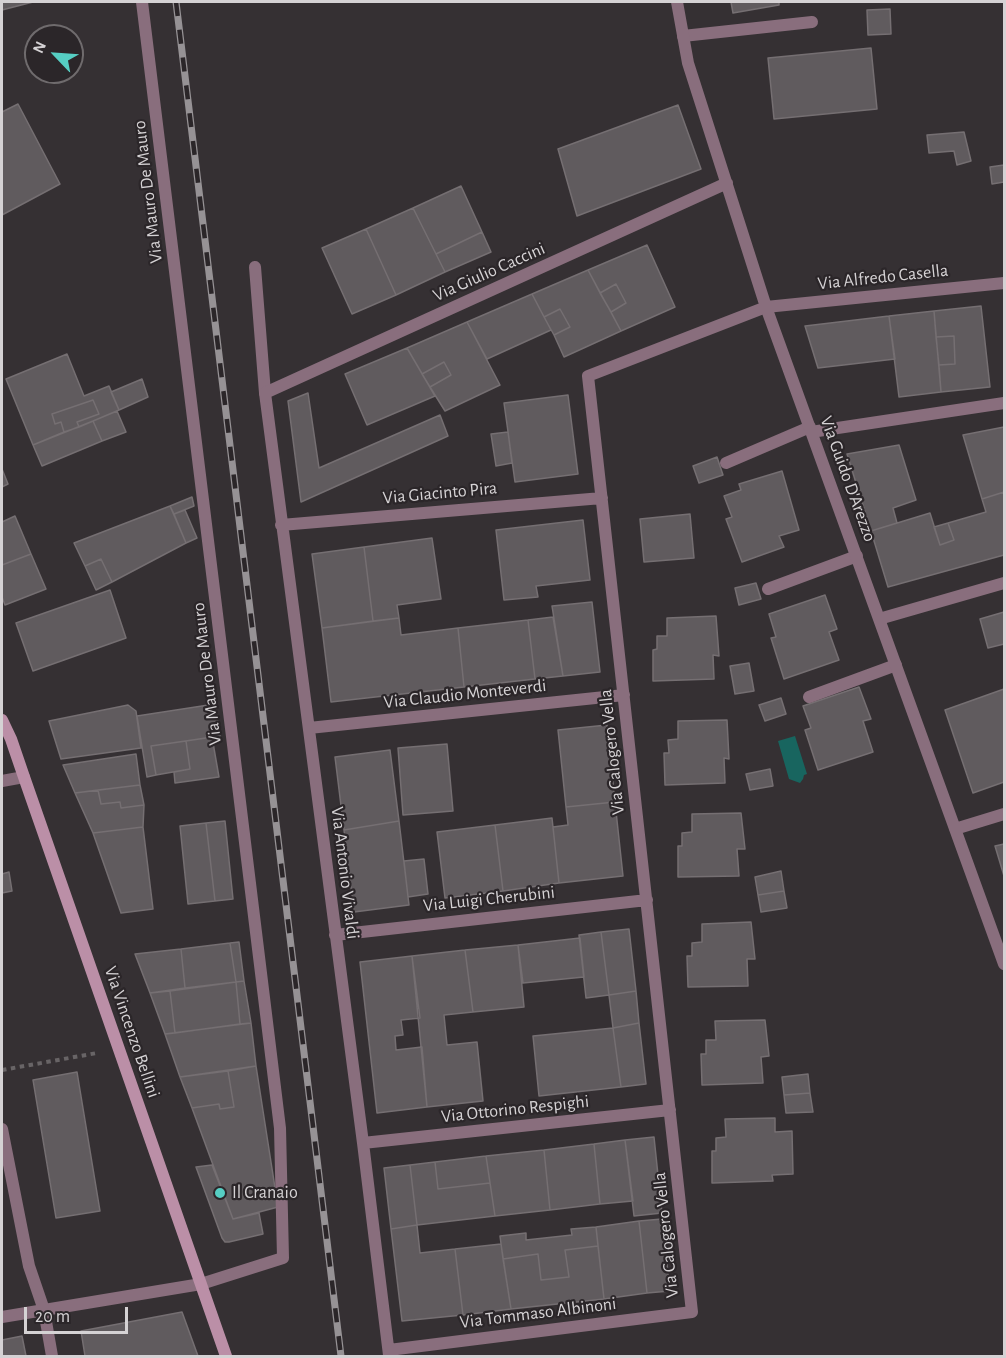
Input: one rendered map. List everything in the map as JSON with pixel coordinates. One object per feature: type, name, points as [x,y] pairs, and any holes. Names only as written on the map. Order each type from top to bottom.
[{"type":"main road","name":"Via Vincenzo Bellini","points":[[2,720],[5,737],[24,777],[226,1356]]},
{"type":"street","name":"Via Mauro De Mauro","points":[[142,2],[280,1128],[283,1257],[201,1284]]},
{"type":"street","name":"Via Guido D'Arezzo","points":[[676,2],[688,63],[766,307],[1005,964]]},
{"type":"street","points":[[683,36],[812,22]]},
{"type":"street","name":"Via Giulio Caccini","points":[[265,393],[727,183]]},
{"type":"street","name":"Via Antonio Vivaldi","points":[[255,267],[265,393],[281,525],[389,1353]]},
{"type":"street","name":"Via Alfredo Casella","points":[[766,307],[1005,283]]},
{"type":"street","name":"Via Calogero Vella","points":[[692,1312],[588,376],[766,307]]},
{"type":"street","points":[[726,463],[811,430],[1005,403]]},
{"type":"street","name":"Via Giacinto Pira","points":[[281,525],[602,498]]},
{"type":"street","points":[[768,589],[857,556]]},
{"type":"street","points":[[879,619],[1005,583]]},
{"type":"street","points":[[809,697],[896,665]]},
{"type":"street","name":"Via Claudio Monteverdi","points":[[309,728],[624,695]]},
{"type":"street","points":[[2,781],[24,777]]},
{"type":"street","points":[[955,829],[1005,814]]},
{"type":"street","name":"Via Luigi Cherubini","points":[[335,935],[646,900]]},
{"type":"street","name":"Via Ottorino Respighi","points":[[363,1143],[670,1110]]},
{"type":"street","points":[[2,1129],[28,1266],[44,1310],[52,1356]]},
{"type":"street","points":[[2,1317],[201,1284]]},
{"type":"street","name":"Via Tommaso Albinoni","points":[[389,1353],[692,1312]]},
{"type":"path","points":[[2,1070],[119,1049]]},
{"type":"shaded area","points":[[795,736],[807,774],[800,783],[789,779],[778,741]]},
{"type":"building","points":[[2,2],[33,2],[2,10]]},
{"type":"building","points":[[731,2],[779,2],[779,5],[733,13]]},
{"type":"building","points":[[890,9],[891,34],[868,35],[867,10]]},
{"type":"building","points":[[871,48],[877,109],[774,119],[768,58]]},
{"type":"building","points":[[18,104],[60,184],[2,215],[2,112]]},
{"type":"building","points":[[678,105],[701,169],[577,216],[558,149]]},
{"type":"building","points":[[964,132],[971,161],[957,165],[954,151],[929,153],[927,135]]},
{"type":"building","points":[[1004,165],[1004,182],[992,184],[990,167]]},
{"type":"building","points":[[461,186],[482,232],[436,254],[413,208]]},
{"type":"building","points":[[413,208],[445,272],[396,295],[366,229]]},
{"type":"building","points":[[366,229],[396,295],[352,314],[322,248]]},
{"type":"building","points":[[482,232],[491,252],[445,272],[436,254]]},
{"type":"building","points":[[647,245],[675,307],[621,331],[611,312],[626,303],[616,284],[600,293],[588,270]]},
{"type":"building","points":[[588,270],[621,331],[564,357],[554,335],[570,327],[560,309],[544,317],[532,294]]},
{"type":"building","points":[[616,284],[626,303],[611,312],[600,293]]},
{"type":"building","points":[[532,294],[551,330],[487,359],[467,322]]},
{"type":"building","points":[[981,306],[990,387],[941,392],[939,365],[955,364],[954,336],[936,337],[934,311]]},
{"type":"building","points":[[560,309],[570,327],[554,335],[544,317]]},
{"type":"building","points":[[934,311],[941,392],[899,397],[889,316]]},
{"type":"building","points":[[889,316],[895,359],[818,368],[805,326]]},
{"type":"building","points":[[467,322],[500,385],[445,411],[430,387],[451,375],[444,362],[422,374],[407,348]]},
{"type":"building","points":[[954,336],[955,364],[939,365],[936,337]]},
{"type":"building","points":[[407,348],[435,396],[367,425],[345,374]]},
{"type":"building","points":[[67,354],[84,396],[109,386],[119,410],[79,427],[77,422],[99,414],[93,400],[52,414],[55,424],[61,422],[64,432],[33,445],[6,379]]},
{"type":"building","points":[[444,362],[451,375],[430,387],[422,374]]},
{"type":"building","points":[[142,379],[148,397],[119,410],[111,392]]},
{"type":"building","points":[[308,393],[319,468],[440,415],[448,436],[301,502],[288,401]]},
{"type":"building","points":[[568,395],[578,474],[515,482],[504,403]]},
{"type":"building","points":[[93,400],[99,414],[77,422],[79,427],[64,432],[61,422],[55,424],[52,414]]},
{"type":"building","points":[[117,411],[126,432],[102,441],[93,421]]},
{"type":"building","points":[[93,421],[102,441],[42,466],[33,445]]},
{"type":"building","points":[[1004,427],[1004,492],[982,499],[963,435]]},
{"type":"building","points":[[508,432],[512,463],[496,466],[491,434]]},
{"type":"building","points":[[899,445],[916,500],[893,508],[897,523],[871,531],[847,454]]},
{"type":"building","points":[[717,457],[723,475],[699,483],[693,466]]},
{"type":"building","points":[[2,469],[8,484],[2,487]]},
{"type":"building","points":[[782,471],[799,530],[779,536],[784,547],[742,562],[726,519],[732,517],[724,496],[741,490],[739,484]]},
{"type":"building","points":[[1004,492],[1004,555],[888,587],[871,531],[930,513],[940,545],[954,540],[948,523],[986,512],[982,499]]},
{"type":"building","points":[[192,497],[194,506],[174,514],[170,506]]},
{"type":"building","points":[[170,506],[186,543],[112,582],[101,559],[85,566],[74,543]]},
{"type":"building","points":[[185,510],[197,538],[186,543],[174,514]]},
{"type":"building","points":[[690,514],[694,558],[644,562],[640,519]]},
{"type":"building","points":[[15,516],[31,554],[2,565],[2,522]]},
{"type":"building","points":[[583,520],[590,580],[536,586],[538,597],[504,600],[496,530]]},
{"type":"building","points":[[948,523],[954,540],[940,545],[934,527]]},
{"type":"building","points":[[432,538],[441,599],[397,605],[399,618],[373,621],[364,547]]},
{"type":"building","points":[[364,547],[373,621],[322,628],[312,554]]},
{"type":"building","points":[[31,554],[46,589],[5,605],[2,597],[2,565]]},
{"type":"building","points":[[101,559],[112,582],[96,590],[85,566]]},
{"type":"building","points":[[756,583],[761,599],[739,605],[735,588]]},
{"type":"building","points":[[110,590],[126,638],[33,671],[16,623]]},
{"type":"building","points":[[825,595],[837,629],[829,632],[839,660],[784,679],[771,638],[776,637],[769,614]]},
{"type":"building","points":[[592,602],[600,672],[563,676],[552,606]]},
{"type":"building","points":[[1004,612],[1004,644],[988,648],[980,619]]},
{"type":"building","points":[[716,616],[719,656],[713,655],[714,679],[653,681],[653,650],[657,649],[657,636],[667,636],[667,618]]},
{"type":"building","points":[[553,617],[563,676],[535,679],[528,620]]},
{"type":"building","points":[[399,618],[401,635],[458,628],[464,687],[331,702],[322,628]]},
{"type":"building","points":[[528,620],[535,679],[464,687],[458,628]]},
{"type":"building","points":[[749,663],[754,691],[735,694],[730,666]]},
{"type":"building","points":[[859,687],[871,719],[863,721],[873,752],[818,770],[805,730],[811,728],[803,706]]},
{"type":"building","points":[[1004,689],[1004,782],[973,793],[945,710]]},
{"type":"building","points":[[781,698],[786,714],[765,721],[759,705]]},
{"type":"building","points":[[215,704],[220,736],[151,746],[156,775],[147,777],[137,716]]},
{"type":"building","points":[[128,705],[136,711],[141,748],[61,759],[49,721]]},
{"type":"building","points":[[727,720],[729,759],[724,758],[725,783],[665,785],[664,753],[669,753],[668,740],[678,739],[678,721]]},
{"type":"building","points":[[607,725],[615,802],[566,807],[558,730]]},
{"type":"building","points":[[212,737],[219,777],[175,783],[174,772],[190,769],[186,741]]},
{"type":"building","points":[[186,741],[190,769],[156,775],[151,746]]},
{"type":"building","points":[[447,744],[453,811],[403,815],[398,748]]},
{"type":"building","points":[[390,750],[399,821],[344,830],[335,757]]},
{"type":"building","points":[[136,754],[140,785],[75,793],[63,765]]},
{"type":"building","points":[[770,769],[773,786],[750,790],[746,774]]},
{"type":"building","points":[[140,785],[144,805],[121,808],[120,802],[101,804],[98,790]]},
{"type":"building","points":[[98,790],[101,804],[120,802],[121,808],[144,805],[143,827],[93,833],[75,793]]},
{"type":"building","points":[[615,802],[623,876],[559,883],[553,827],[568,825],[566,807]]},
{"type":"building","points":[[741,813],[745,849],[737,849],[739,876],[678,877],[678,846],[682,846],[682,833],[692,832],[692,814]]},
{"type":"building","points":[[552,818],[559,883],[503,891],[495,825]]},
{"type":"building","points":[[225,821],[233,899],[215,901],[206,823]]},
{"type":"building","points":[[399,821],[409,905],[354,912],[344,830]]},
{"type":"building","points":[[206,823],[215,901],[188,904],[180,826]]},
{"type":"building","points":[[495,825],[503,891],[445,898],[437,832]]},
{"type":"building","points":[[143,827],[153,909],[121,913],[93,833]]},
{"type":"building","points":[[1004,844],[1004,876],[995,846]]},
{"type":"building","points":[[424,859],[428,894],[408,897],[404,861]]},
{"type":"building","points":[[781,871],[784,891],[758,895],[755,877]]},
{"type":"building","points":[[9,872],[12,891],[2,893],[2,874]]},
{"type":"building","points":[[784,891],[787,908],[761,912],[758,895]]},
{"type":"building","points":[[751,922],[755,959],[747,959],[748,986],[688,987],[687,956],[692,956],[692,943],[702,942],[702,924]]},
{"type":"building","points":[[629,929],[636,991],[609,995],[601,932]]},
{"type":"building","points":[[601,932],[609,995],[586,998],[579,935]]},
{"type":"building","points":[[580,938],[584,977],[523,983],[518,945]]},
{"type":"building","points":[[239,942],[244,981],[236,982],[230,943]]},
{"type":"building","points":[[230,943],[236,982],[185,988],[181,949]]},
{"type":"building","points":[[518,945],[524,1007],[473,1012],[465,950]]},
{"type":"building","points":[[181,949],[185,988],[150,993],[135,954]]},
{"type":"building","points":[[465,950],[473,1012],[444,1015],[447,1045],[477,1042],[483,1101],[427,1107],[412,956]]},
{"type":"building","points":[[412,956],[420,1018],[401,1020],[403,1035],[395,1036],[396,1050],[422,1047],[427,1107],[377,1113],[360,962]]},
{"type":"building","points":[[244,981],[251,1023],[240,1024],[236,982]]},
{"type":"building","points":[[236,982],[240,1024],[175,1033],[170,991]]},
{"type":"building","points":[[170,991],[175,1033],[165,1034],[150,993]]},
{"type":"building","points":[[636,991],[639,1023],[613,1028],[609,995]]},
{"type":"building","points":[[765,1020],[769,1056],[761,1057],[763,1083],[702,1085],[701,1054],[706,1054],[706,1040],[716,1040],[715,1021]]},
{"type":"building","points":[[251,1023],[256,1066],[180,1077],[165,1034]]},
{"type":"building","points":[[639,1023],[646,1084],[621,1087],[613,1028]]},
{"type":"building","points":[[613,1028],[621,1087],[539,1096],[533,1036]]},
{"type":"building","points":[[256,1066],[278,1207],[233,1219],[192,1108],[219,1104],[220,1109],[234,1107],[228,1071]]},
{"type":"building","points":[[228,1071],[234,1107],[220,1109],[219,1104],[192,1108],[180,1077]]},
{"type":"building","points":[[77,1072],[100,1211],[56,1218],[33,1080]]},
{"type":"building","points":[[808,1074],[810,1093],[784,1095],[782,1077]]},
{"type":"building","points":[[810,1093],[813,1112],[786,1113],[784,1095]]},
{"type":"building","points":[[775,1118],[775,1132],[792,1131],[793,1174],[772,1175],[773,1181],[712,1183],[712,1151],[716,1151],[716,1138],[726,1137],[725,1119]]},
{"type":"building","points":[[654,1137],[662,1213],[634,1216],[625,1140]]},
{"type":"building","points":[[625,1140],[633,1201],[600,1204],[594,1144]]},
{"type":"building","points":[[594,1144],[600,1204],[550,1210],[544,1150]]},
{"type":"building","points":[[544,1150],[550,1210],[495,1216],[486,1156]]},
{"type":"building","points":[[486,1156],[490,1183],[438,1189],[435,1162]]},
{"type":"building","points":[[435,1162],[438,1189],[490,1183],[495,1216],[417,1225],[410,1165]]},
{"type":"building","points":[[212,1165],[233,1219],[259,1213],[263,1234],[229,1242],[225,1242],[222,1238],[196,1167]]},
{"type":"building","points":[[410,1165],[417,1225],[391,1229],[384,1168]]},
{"type":"building","points":[[662,1219],[670,1291],[647,1293],[639,1221]]},
{"type":"building","points":[[639,1221],[647,1293],[604,1299],[596,1227]]},
{"type":"building","points":[[417,1225],[420,1253],[455,1249],[463,1315],[402,1321],[391,1229]]},
{"type":"building","points":[[596,1227],[598,1246],[565,1250],[569,1277],[541,1280],[538,1254],[503,1259],[500,1236],[526,1233],[526,1240],[572,1235],[571,1229]]},
{"type":"building","points":[[501,1244],[511,1309],[463,1315],[455,1249]]},
{"type":"building","points":[[598,1246],[604,1299],[511,1309],[503,1259],[538,1254],[541,1280],[569,1277],[565,1250]]},
{"type":"building","points":[[182,1312],[198,1356],[85,1356],[81,1331]]},
{"type":"building","points":[[22,1336],[26,1356],[2,1356],[2,1340]]},
{"type":"railway","points":[[176,2],[341,1356]]},
{"type":"place","name":"Il Cranaio","points":[[220,1193]]}]
